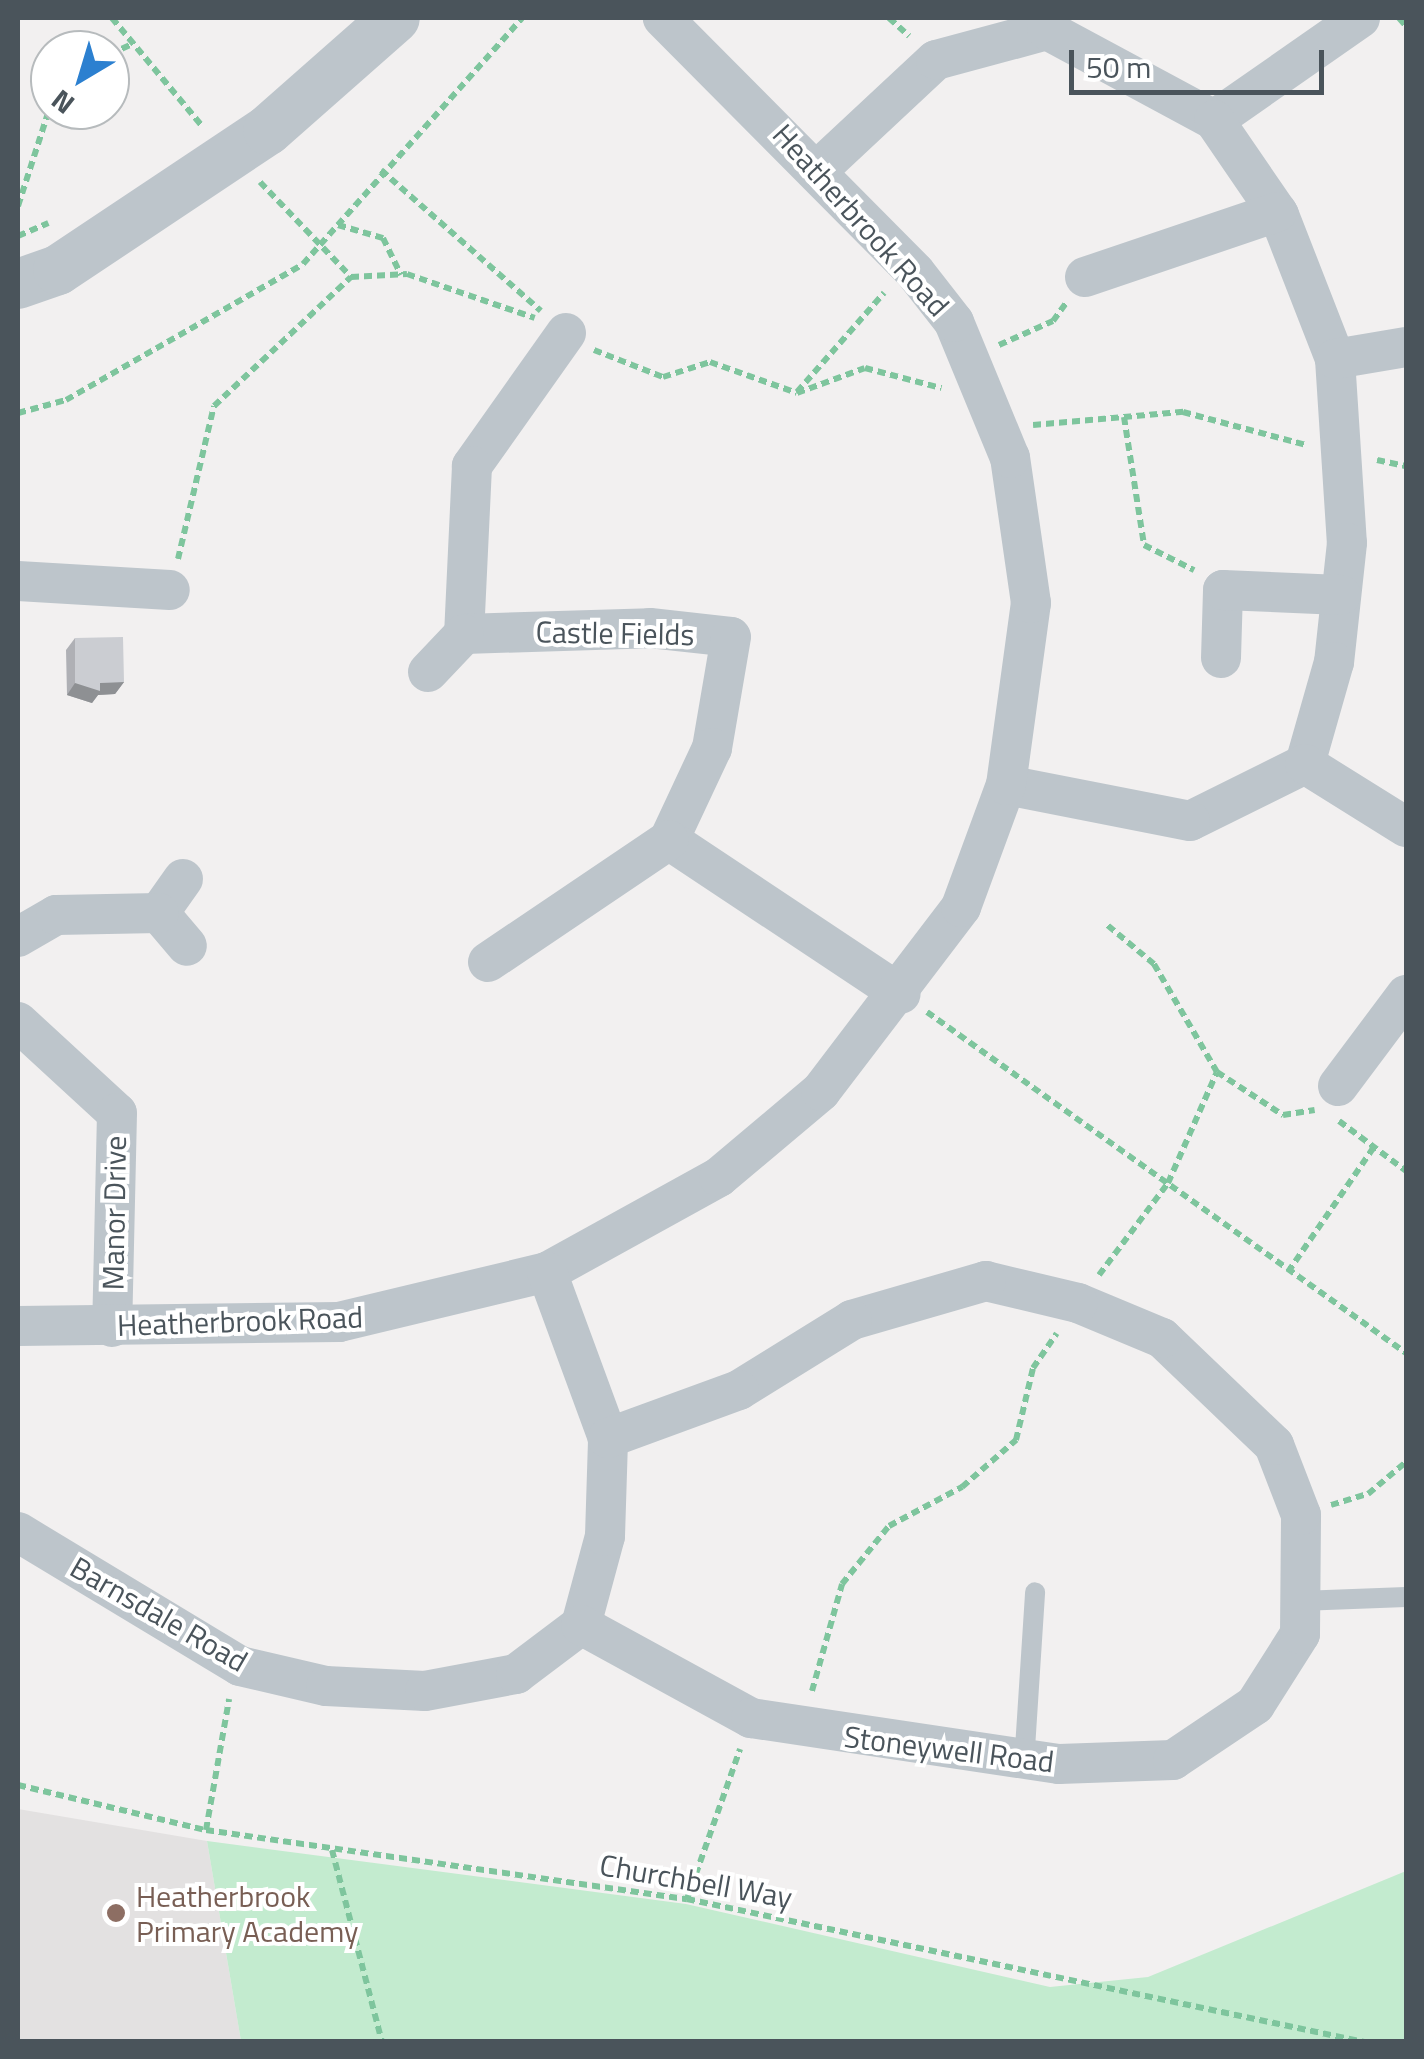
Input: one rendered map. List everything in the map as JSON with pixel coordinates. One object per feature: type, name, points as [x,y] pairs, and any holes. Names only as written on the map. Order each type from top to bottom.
[{"type":"street","points":[[18,284],[58,270],[268,130],[395,18]]},
{"type":"street","name":"Heatherbrook Road","points":[[18,1326],[339,1322],[547,1272],[719,1177],[821,1091],[901,994],[961,907],[1006,785],[1031,604],[997,428],[972,368],[915,272],[820,168],[663,18]]},
{"type":"street","points":[[1214,120],[1360,18]]},
{"type":"street","points":[[820,168],[936,60],[1047,24],[1214,120],[1276,212],[1336,358],[1342,595],[1334,662],[1305,764],[1190,821],[1006,785]]},
{"type":"street","points":[[1085,277],[1276,212]]},
{"type":"street","points":[[428,672],[464,634],[472,466],[566,333]]},
{"type":"street","points":[[1336,358],[1406,347]]},
{"type":"street","points":[[18,581],[170,590]]},
{"type":"street","points":[[1220,658],[1222,590],[1342,595]]},
{"type":"street","name":"Castle Fields","points":[[464,634],[650,628],[730,637],[712,748],[668,840]]},
{"type":"street","points":[[1305,764],[1406,827]]},
{"type":"street","points":[[488,962],[668,840],[901,994]]},
{"type":"street","points":[[159,912],[183,879]]},
{"type":"street","points":[[18,937],[56,915],[159,912]]},
{"type":"street","points":[[159,912],[186,946]]},
{"type":"street","points":[[1338,1086],[1406,995]]},
{"type":"street","name":"Manor Drive","points":[[18,1022],[117,1113],[112,1327]]},
{"type":"street","points":[[547,1272],[608,1438],[604,1536],[580,1624]]},
{"type":"street","name":"Stoneywell Road","points":[[580,1624],[751,1718],[1024,1764],[1173,1760],[1255,1705],[1300,1634],[1300,1515],[1274,1444],[1162,1338],[1078,1302],[986,1281],[852,1320],[739,1390],[608,1438]]},
{"type":"street","name":"Barnsdale Road","points":[[18,1532],[240,1666],[326,1686],[425,1691],[516,1674],[580,1624]]},
{"type":"lane","points":[[1024,1764],[1035,1592]]},
{"type":"lane","points":[[1300,1601],[1406,1597]]},
{"type":"path","points":[[18,413],[66,400],[320,246],[381,170],[522,18]]},
{"type":"path","points":[[1400,18],[1406,26]]},
{"type":"path","points":[[130,45],[201,125]]},
{"type":"path","points":[[18,206],[43,130]]},
{"type":"path","points":[[381,170],[566,333]]},
{"type":"path","points":[[260,182],[351,277]]},
{"type":"path","points":[[336,225],[383,238],[400,275]]},
{"type":"path","points":[[797,393],[864,306],[915,272]]},
{"type":"path","points":[[170,590],[214,406],[351,277],[400,275],[500,301],[663,376],[710,362],[797,393],[865,368],[945,389],[972,368],[1054,321],[1085,277]]},
{"type":"path","points":[[997,428],[1183,412],[1341,454],[1406,466]]},
{"type":"path","points":[[1124,416],[1144,546],[1222,590]]},
{"type":"path","points":[[1106,924],[1154,964],[1217,1072],[1283,1115],[1322,1109],[1406,1170]]},
{"type":"path","points":[[901,994],[1406,1354]]},
{"type":"path","points":[[799,1728],[842,1584],[890,1526],[962,1487],[1016,1440],[1033,1368],[1168,1184],[1217,1072]]},
{"type":"path","points":[[1288,1272],[1374,1147]]},
{"type":"path","points":[[1300,1515],[1368,1494],[1406,1462]]},
{"type":"path","points":[[206,1830],[219,1728],[240,1666]]},
{"type":"path","points":[[686,1898],[751,1718]]},
{"type":"path","name":"Churchbell Way","points":[[18,1784],[206,1830],[686,1898],[1364,2042]]},
{"type":"path","points":[[332,1850],[382,2042]]},
{"type":"shaded area","name":"Heatherbrook Primary Academy","points":[[18,1809],[207,1841],[241,2041],[18,2041]]},
{"type":"green space","points":[[207,1841],[686,1904],[1050,1987],[1148,1977],[1406,1871],[1406,2041],[241,2041]]},
{"type":"building","points":[[123,637],[124,682],[100,683],[100,691],[75,683],[75,638]]},
{"type":"place","name":"Heatherbrook Primary Academy","points":[[116,1913]]}]
